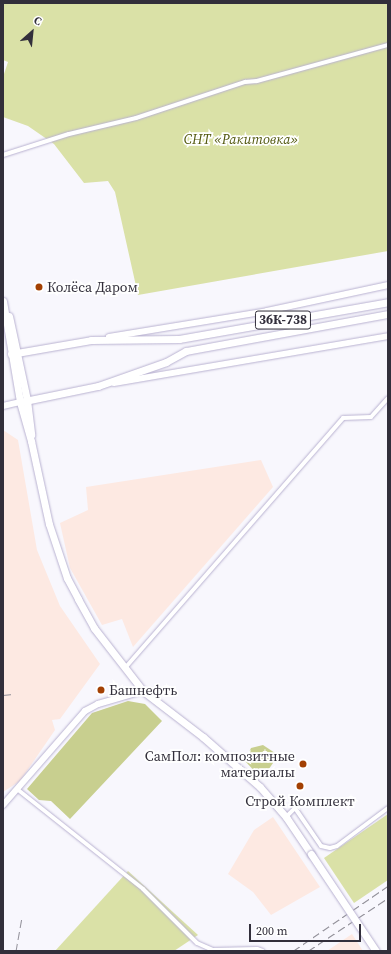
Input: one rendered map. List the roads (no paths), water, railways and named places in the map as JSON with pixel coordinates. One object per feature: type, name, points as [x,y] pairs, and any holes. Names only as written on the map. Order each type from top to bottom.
[{"type":"main road","points":[[91,340],[267,311],[388,285]]},
{"type":"main road","points":[[3,300],[49,524],[67,578],[94,628],[143,691],[234,764],[260,787],[286,817],[376,951]]},
{"type":"main road","name":"36К-738","points":[[14,354],[91,340],[179,339],[388,302]]},
{"type":"main road","name":"36К-738","points":[[24,401],[98,386],[166,362],[186,351],[388,314]]},
{"type":"main road","points":[[98,386],[388,336]]},
{"type":"main road","points":[[3,406],[24,401]]},
{"type":"main road","points":[[3,805],[85,712],[98,704],[143,691]]},
{"type":"street","points":[[3,155],[76,132],[136,118],[245,82],[257,81],[388,45]]},
{"type":"street","points":[[125,668],[343,418],[371,417],[388,398]]},
{"type":"street","points":[[17,790],[143,889],[198,943],[213,950],[257,949],[263,951]]},
{"type":"street","points":[[286,817],[295,808],[321,846],[330,848],[337,846],[388,808]]},
{"type":"railway","points":[[3,695],[13,694]]},
{"type":"railway","points":[[293,951],[388,886]]},
{"type":"railway","points":[[308,951],[388,898]]},
{"type":"railway","points":[[16,951],[22,916]]},
{"type":"place","name":"Колёса Даром","points":[[39,287]]},
{"type":"place","name":"Башнефть","points":[[101,690]]},
{"type":"place","name":"СамПол: композитные материалы","points":[[303,764]]},
{"type":"place","name":"Строй Комплект","points":[[300,786]]},
{"type":"park label","name":"СНТ «Ракитовка»","points":[[241,139]]}]
